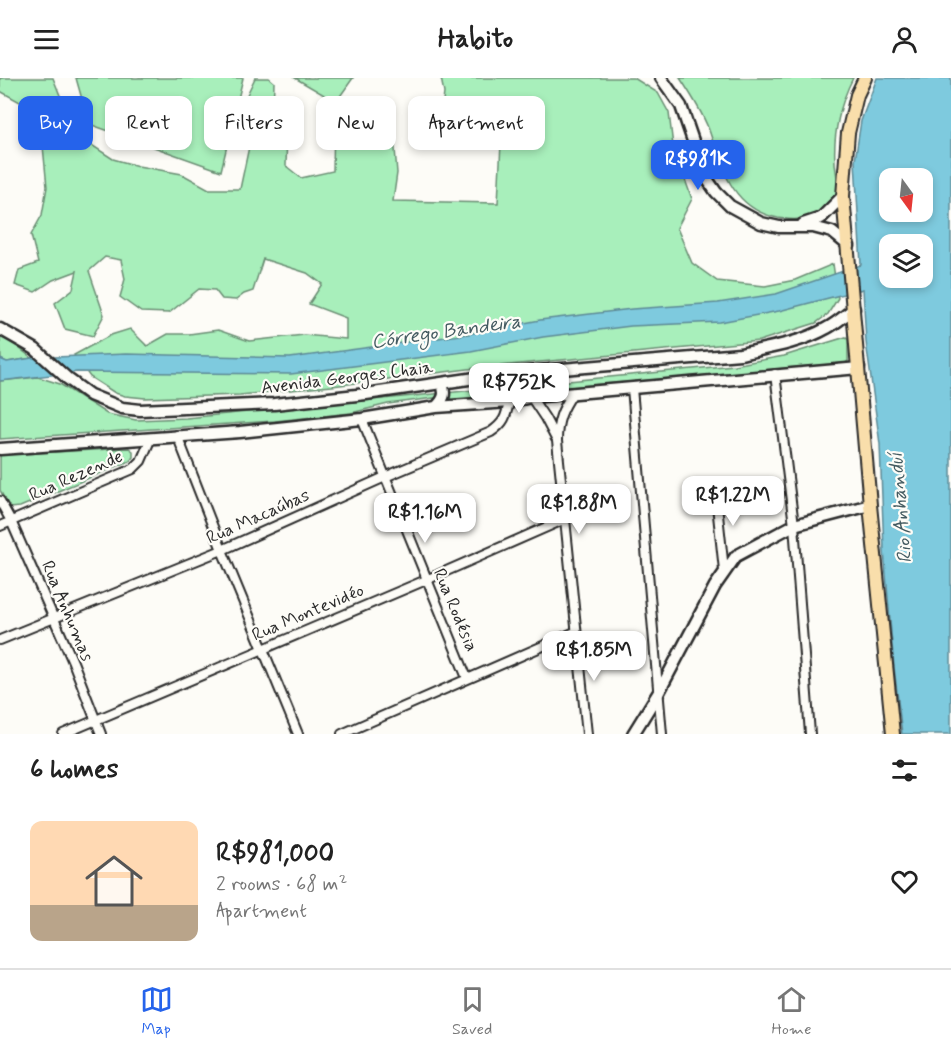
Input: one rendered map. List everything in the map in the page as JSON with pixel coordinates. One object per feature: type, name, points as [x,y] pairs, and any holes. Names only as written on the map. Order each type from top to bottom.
[{"type":"main road","points":[[661,78],[681,106],[705,176],[730,206],[744,215],[770,225],[813,227],[832,232],[849,246]]},
{"type":"main road","points":[[865,78],[857,95],[848,133],[843,196],[893,734]]},
{"type":"main road","points":[[795,227],[821,218],[843,196]]},
{"type":"main road","name":"Avenida Georges Chaia","points":[[0,330],[35,349],[68,379],[90,395],[122,408],[158,411],[274,404],[549,370],[714,356],[768,349],[811,336],[854,309]]},
{"type":"main road","points":[[0,449],[240,432],[362,419],[436,407],[509,402],[531,397],[859,368]]},
{"type":"main road","points":[[531,397],[536,382],[549,370]]},
{"type":"main road","points":[[436,407],[444,395],[442,384]]},
{"type":"main road","points":[[633,734],[659,692],[724,570],[736,556],[794,525],[870,505]]},
{"type":"street","points":[[775,375],[794,525],[810,734]]},
{"type":"street","points":[[632,388],[662,734]]},
{"type":"street","points":[[573,393],[559,417],[557,441],[587,734]]},
{"type":"street","points":[[531,397],[557,441]]},
{"type":"street","name":"Rua Macaúbas","points":[[0,640],[222,550],[491,432],[502,424],[509,402]]},
{"type":"street","name":"Rua Rodésia","points":[[362,419],[467,678]]},
{"type":"street","points":[[177,435],[298,734]]},
{"type":"street","name":"Rua Rezende","points":[[0,526],[133,468],[141,461],[151,438]]},
{"type":"street","points":[[715,487],[724,570]]},
{"type":"street","name":"Rua Anhumas","points":[[0,501],[54,619],[101,734]]},
{"type":"street","name":"Rua Montevidéo","points":[[63,734],[565,519]]},
{"type":"street","points":[[342,734],[575,632]]},
{"type":"green space","points":[[0,78],[53,78],[60,96],[18,96],[18,101],[0,91]]},
{"type":"green space","points":[[76,78],[243,78],[239,96],[204,96],[204,150],[226,150],[221,171],[162,150],[192,150],[192,96],[105,96],[105,130],[93,125],[93,96],[81,96]]},
{"type":"green space","points":[[255,78],[269,78],[274,82],[274,96],[246,96]]},
{"type":"green space","points":[[295,78],[353,78],[340,96],[326,96]]},
{"type":"green space","points":[[441,78],[634,78],[658,93],[669,113],[673,146],[692,199],[677,228],[692,263],[717,281],[765,286],[795,280],[833,264],[838,298],[828,314],[816,323],[759,341],[468,369],[240,395],[145,398],[125,396],[115,393],[90,377],[74,355],[111,335],[130,329],[147,346],[168,334],[218,330],[249,341],[304,335],[346,339],[346,318],[309,304],[322,284],[307,273],[263,259],[253,291],[236,300],[222,299],[215,290],[199,289],[169,313],[141,312],[120,297],[125,279],[121,260],[105,257],[89,271],[104,315],[93,336],[65,329],[55,303],[73,289],[77,271],[53,280],[35,292],[15,285],[19,270],[38,263],[31,235],[42,215],[47,187],[43,150],[93,150],[93,146],[113,159],[182,174],[209,189],[240,189],[248,150],[286,150],[286,166],[301,178],[333,171],[333,150],[395,150],[397,173],[393,201],[498,203],[501,150],[545,150],[545,96],[444,96]]},
{"type":"green space","points":[[680,78],[853,78],[841,108],[836,130],[835,166],[838,190],[831,203],[815,214],[795,220],[778,218],[750,206],[731,185],[703,116]]},
{"type":"green space","points":[[846,337],[848,361],[845,363],[524,391],[455,400],[434,398],[388,404],[351,413],[275,421],[0,439],[0,381],[38,377],[60,384],[107,414],[136,420],[186,418],[734,365],[784,356]]},
{"type":"green space","points":[[0,338],[7,339],[32,358],[7,362],[1,360]]},
{"type":"green space","points":[[129,448],[133,451],[130,461],[20,507],[9,508],[0,490],[0,455]]},
{"type":"water","name":"Rio Anhanduí","points":[[877,78],[951,78],[951,734],[902,734],[884,551],[880,444],[866,342],[863,289],[779,311],[720,322],[631,326],[543,337],[471,351],[291,374],[77,372],[0,381],[0,359],[7,362],[32,358],[126,354],[290,358],[468,334],[540,320],[632,309],[718,303],[776,294],[861,265],[855,161],[861,121]]},
{"type":"water label","name":"Córrego Bandeira","points":[[446,332]]}]
